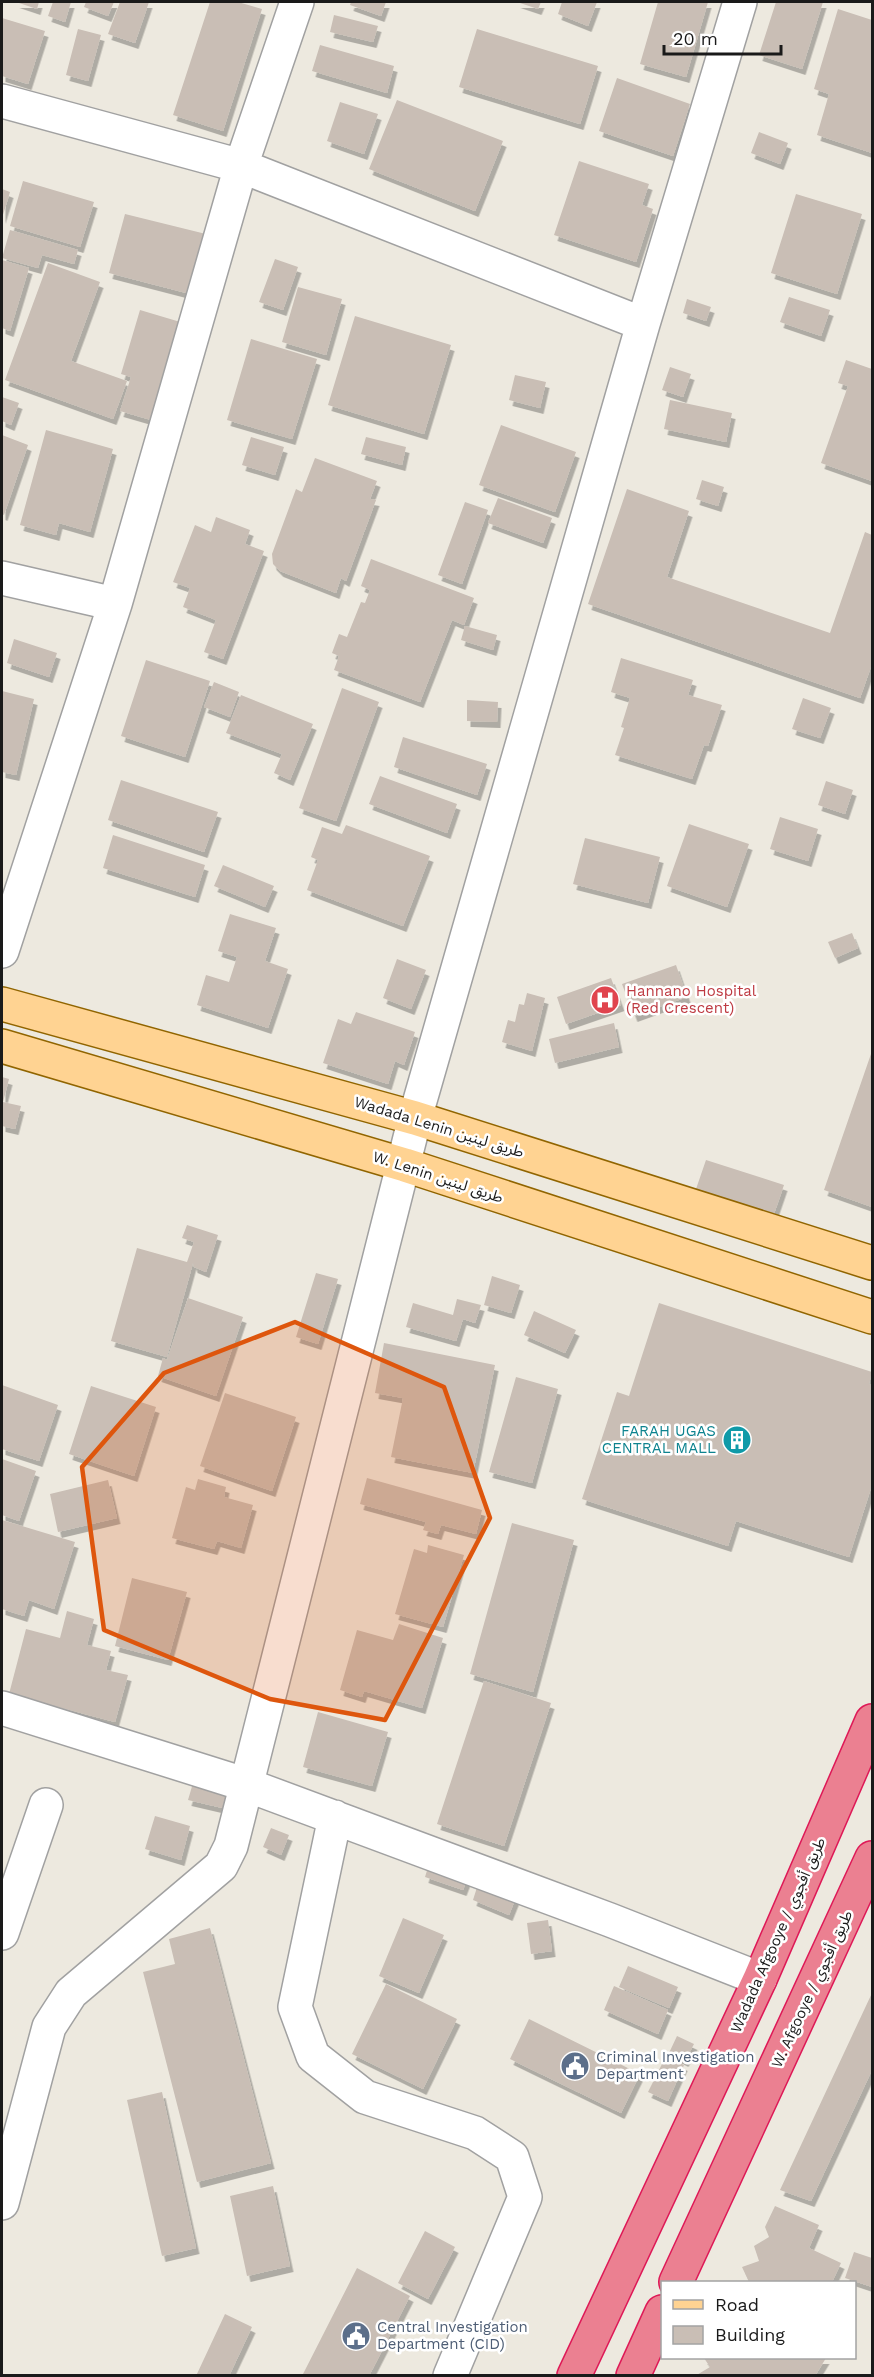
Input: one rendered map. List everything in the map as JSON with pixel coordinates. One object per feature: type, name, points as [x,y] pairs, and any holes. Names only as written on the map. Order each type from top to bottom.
[{"type":"highway","name":"Wadada Afgooye / طريق أفجوي","points":[[574,2376],[760,1979],[873,1721]]},
{"type":"highway","name":"W. Afgooye / طريق أفجوي","points":[[677,2281],[873,1858]]},
{"type":"highway","points":[[633,2376],[661,2316]]},
{"type":"main road","name":"Wadada Lenin طريق لينين","points":[[2,1004],[415,1118],[873,1263]]},
{"type":"main road","name":"W. Lenin طريق لينين","points":[[2,1046],[405,1165],[873,1317]]},
{"type":"street","points":[[2,951],[115,604],[241,166],[297,2]]},
{"type":"street","points":[[2,2203],[49,2027],[58,2010],[71,1993],[221,1866],[231,1846],[405,1165],[415,1118],[643,324],[740,2]]},
{"type":"street","points":[[2,101],[241,166],[643,324]]},
{"type":"street","points":[[2,578],[115,604]]},
{"type":"street","points":[[2,1708],[247,1785],[610,1920],[760,1979]]},
{"type":"street","points":[[2,1933],[46,1805]]},
{"type":"street","points":[[335,1817],[295,2007],[313,2056],[365,2097],[475,2133],[512,2157],[525,2197],[450,2376]]},
{"type":"highlighted area","points":[[295,1322],[444,1387],[490,1518],[385,1720],[270,1699],[104,1630],[82,1467],[164,1373]]},
{"type":"building","points":[[16,2],[39,2],[37,9]]},
{"type":"building","points":[[53,2],[71,2],[65,22],[48,16]]},
{"type":"building","points":[[86,2],[114,2],[108,16],[84,7]]},
{"type":"building","points":[[120,2],[149,2],[135,43],[108,34]]},
{"type":"building","points":[[210,2],[238,2],[262,9],[223,131],[173,115]]},
{"type":"building","points":[[351,2],[386,2],[381,16],[350,5]]},
{"type":"building","points":[[517,2],[541,2],[538,9]]},
{"type":"building","points":[[562,2],[597,2],[588,26],[558,14]]},
{"type":"building","points":[[658,2],[708,2],[686,77],[640,64]]},
{"type":"building","points":[[776,2],[823,2],[802,69],[759,55]]},
{"type":"building","points":[[838,9],[872,20],[872,153],[817,135],[829,94],[814,89]]},
{"type":"building","points":[[334,15],[378,26],[373,42],[330,32]]},
{"type":"building","points":[[2,18],[45,31],[28,84],[2,76]]},
{"type":"building","points":[[78,29],[101,35],[88,81],[66,75]]},
{"type":"building","points":[[477,29],[598,66],[580,124],[459,87]]},
{"type":"building","points":[[320,45],[394,66],[387,93],[312,71]]},
{"type":"building","points":[[617,78],[690,104],[673,156],[599,131]]},
{"type":"building","points":[[397,100],[503,141],[475,211],[369,169]]},
{"type":"building","points":[[340,102],[378,114],[364,154],[327,141]]},
{"type":"building","points":[[759,132],[788,143],[780,164],[751,153]]},
{"type":"building","points":[[579,161],[649,184],[642,205],[653,209],[636,262],[554,235]]},
{"type":"building","points":[[23,181],[94,202],[80,247],[10,226]]},
{"type":"building","points":[[2,189],[10,192],[2,218]]},
{"type":"building","points":[[796,194],[862,214],[837,294],[771,273]]},
{"type":"building","points":[[125,214],[210,235],[194,295],[109,273]]},
{"type":"building","points":[[10,230],[78,250],[74,264],[42,255],[38,268],[2,258]]},
{"type":"building","points":[[275,259],[298,267],[283,310],[259,302]]},
{"type":"building","points":[[2,260],[29,268],[10,331],[2,328]]},
{"type":"building","points":[[48,263],[100,282],[71,361],[127,381],[113,419],[5,380]]},
{"type":"building","points":[[298,287],[342,299],[326,355],[282,342]]},
{"type":"building","points":[[789,297],[830,310],[821,336],[780,322]]},
{"type":"building","points":[[687,299],[711,307],[706,321],[683,313]]},
{"type":"building","points":[[140,310],[187,324],[158,422],[120,411],[131,377],[121,374]]},
{"type":"building","points":[[355,316],[451,345],[424,434],[328,405]]},
{"type":"building","points":[[251,339],[317,359],[292,439],[227,420]]},
{"type":"building","points":[[846,360],[872,369],[872,481],[821,463],[848,386],[838,383]]},
{"type":"building","points":[[670,367],[691,374],[683,397],[662,390]]},
{"type":"building","points":[[515,375],[546,382],[540,408],[509,400]]},
{"type":"building","points":[[2,397],[19,403],[11,425],[2,421]]},
{"type":"building","points":[[670,400],[732,413],[726,442],[664,429]]},
{"type":"building","points":[[501,425],[576,452],[555,512],[479,485]]},
{"type":"building","points":[[46,430],[113,449],[90,532],[59,523],[56,535],[20,525]]},
{"type":"building","points":[[2,435],[28,445],[4,515],[2,514]]},
{"type":"building","points":[[251,437],[284,447],[275,475],[242,465]]},
{"type":"building","points":[[366,437],[406,447],[402,465],[361,454]]},
{"type":"building","points":[[315,458],[377,481],[370,499],[376,500],[346,581],[341,578],[336,593],[280,571],[273,564],[272,554],[296,489],[302,492]]},
{"type":"building","points":[[702,480],[724,487],[718,506],[696,499]]},
{"type":"building","points":[[627,489],[689,511],[667,577],[830,633],[865,532],[872,535],[872,664],[860,698],[588,604]]},
{"type":"building","points":[[498,498],[552,518],[543,543],[488,523]]},
{"type":"building","points":[[465,502],[488,510],[462,584],[438,575]]},
{"type":"building","points":[[216,517],[250,530],[245,544],[264,551],[223,659],[204,652],[216,620],[183,607],[190,588],[173,582],[195,525],[211,532]]},
{"type":"building","points":[[371,559],[474,598],[464,625],[452,620],[420,702],[334,670],[339,656],[332,653],[339,634],[347,637],[361,602],[365,603],[370,590],[361,586]]},
{"type":"building","points":[[465,626],[497,635],[493,650],[461,640]]},
{"type":"building","points":[[14,639],[57,653],[49,677],[7,663]]},
{"type":"building","points":[[621,658],[693,680],[688,695],[722,705],[708,746],[704,745],[692,779],[615,755],[624,728],[621,727],[630,698],[611,692]]},
{"type":"building","points":[[146,660],[210,681],[185,757],[121,736]]},
{"type":"building","points":[[214,682],[239,692],[230,717],[204,707]]},
{"type":"building","points":[[342,688],[379,702],[336,821],[299,808]]},
{"type":"building","points":[[2,691],[34,699],[16,775],[2,772]]},
{"type":"building","points":[[241,695],[313,724],[290,780],[274,773],[282,754],[226,733]]},
{"type":"building","points":[[803,698],[831,708],[820,738],[792,729]]},
{"type":"building","points":[[467,700],[498,702],[497,722],[467,721]]},
{"type":"building","points":[[403,737],[487,764],[477,795],[394,767]]},
{"type":"building","points":[[380,776],[457,804],[447,833],[369,804]]},
{"type":"building","points":[[121,780],[218,812],[204,852],[108,820]]},
{"type":"building","points":[[826,781],[853,790],[845,814],[818,805]]},
{"type":"building","points":[[780,817],[818,829],[808,861],[770,849]]},
{"type":"building","points":[[689,824],[749,844],[727,907],[667,886]]},
{"type":"building","points":[[346,825],[430,856],[403,926],[307,890],[318,860],[311,857],[322,827],[342,834]]},
{"type":"building","points":[[113,835],[205,865],[195,897],[103,868]]},
{"type":"building","points":[[585,838],[660,857],[648,903],[573,884]]},
{"type":"building","points":[[223,865],[274,886],[265,907],[214,886]]},
{"type":"building","points":[[230,914],[276,928],[265,961],[288,969],[268,1028],[197,1005],[206,975],[229,982],[237,957],[218,951]]},
{"type":"building","points":[[852,933],[858,948],[835,958],[828,942]]},
{"type":"building","points":[[397,959],[426,970],[411,1009],[383,998]]},
{"type":"building","points":[[676,965],[687,997],[634,1016],[622,984]]},
{"type":"building","points":[[611,978],[621,1005],[566,1024],[557,997]]},
{"type":"building","points":[[527,993],[545,998],[532,1051],[502,1042],[508,1020],[515,1022],[519,1004],[524,1005]]},
{"type":"building","points":[[356,1012],[415,1032],[404,1065],[395,1061],[388,1084],[323,1063],[338,1019],[351,1024]]},
{"type":"building","points":[[614,1023],[619,1047],[555,1063],[549,1039]]},
{"type":"building","points":[[872,1051],[872,1207],[824,1190]]},
{"type":"building","points":[[2,1077],[9,1079],[3,1102],[21,1106],[15,1129],[2,1126]]},
{"type":"building","points":[[706,1160],[784,1185],[774,1214],[696,1189]]},
{"type":"building","points":[[187,1225],[218,1235],[206,1272],[194,1267],[193,1263],[167,1357],[111,1341],[137,1248],[187,1262],[194,1242],[182,1238]]},
{"type":"building","points":[[316,1273],[338,1279],[318,1344],[296,1337]]},
{"type":"building","points":[[492,1276],[520,1285],[511,1313],[484,1305]]},
{"type":"building","points":[[188,1298],[243,1317],[216,1396],[158,1376],[163,1358],[167,1360]]},
{"type":"building","points":[[457,1299],[481,1305],[475,1323],[463,1319],[456,1341],[406,1327],[413,1303],[453,1315]]},
{"type":"building","name":"FARAH UGAS CENTRAL MALL","points":[[659,1303],[872,1372],[869,1384],[872,1386],[872,1485],[849,1557],[736,1521],[728,1546],[582,1499],[617,1392],[629,1396]]},
{"type":"building","points":[[534,1311],[576,1330],[565,1353],[524,1335]]},
{"type":"building","points":[[384,1343],[495,1365],[473,1473],[391,1457],[403,1398],[375,1393]]},
{"type":"building","points":[[516,1377],[558,1389],[532,1483],[489,1472]]},
{"type":"building","points":[[2,1385],[58,1405],[39,1461],[2,1449]]},
{"type":"building","points":[[91,1386],[156,1407],[134,1476],[69,1454]]},
{"type":"building","points":[[225,1393],[296,1417],[272,1491],[200,1466]]},
{"type":"building","points":[[2,1459],[36,1471],[19,1521],[2,1515]]},
{"type":"building","points":[[367,1478],[482,1510],[476,1534],[441,1525],[438,1534],[423,1530],[426,1522],[360,1504]]},
{"type":"building","points":[[198,1479],[226,1487],[224,1497],[253,1505],[241,1548],[217,1541],[214,1549],[172,1538],[186,1487],[195,1490]]},
{"type":"building","points":[[108,1480],[117,1518],[58,1532],[50,1494]]},
{"type":"building","points":[[2,1520],[75,1542],[54,1609],[29,1600],[24,1616],[2,1609]]},
{"type":"building","points":[[512,1523],[574,1540],[533,1692],[470,1674]]},
{"type":"building","points":[[428,1545],[464,1555],[443,1627],[395,1614],[414,1549],[427,1553]]},
{"type":"building","points":[[132,1578],[187,1592],[168,1660],[115,1646]]},
{"type":"building","points":[[67,1611],[94,1619],[87,1645],[111,1651],[106,1670],[128,1675],[115,1722],[9,1694],[26,1629],[60,1638]]},
{"type":"building","points":[[399,1624],[443,1638],[422,1708],[364,1691],[362,1697],[340,1690],[357,1630],[393,1640]]},
{"type":"building","points":[[484,1681],[551,1703],[504,1846],[437,1824]]},
{"type":"building","points":[[318,1712],[388,1732],[372,1786],[303,1767]]},
{"type":"building","points":[[193,1783],[236,1794],[231,1810],[188,1800]]},
{"type":"building","points":[[155,1816],[190,1826],[181,1860],[145,1849]]},
{"type":"building","points":[[271,1828],[289,1835],[281,1855],[263,1847]]},
{"type":"building","points":[[429,1864],[468,1877],[463,1890],[425,1877]]},
{"type":"building","points":[[479,1881],[517,1895],[509,1915],[473,1900]]},
{"type":"building","points":[[403,1918],[444,1935],[419,1993],[379,1976]]},
{"type":"building","points":[[548,1920],[552,1951],[531,1954],[527,1923]]},
{"type":"building","points":[[210,1928],[271,2163],[197,2182],[143,1972],[175,1964],[169,1939]]},
{"type":"building","points":[[628,1966],[678,1987],[669,2008],[619,1987]]},
{"type":"building","points":[[386,1984],[457,2019],[423,2089],[352,2054]]},
{"type":"building","points":[[614,1986],[668,2010],[658,2034],[604,2010]]},
{"type":"building","points":[[872,1993],[872,2070],[811,2201],[780,2190]]},
{"type":"building","name":"Criminal Investigation Department","points":[[529,2019],[640,2074],[621,2113],[510,2059]]},
{"type":"building","points":[[677,2036],[694,2044],[685,2061],[669,2053]]},
{"type":"building","points":[[666,2056],[684,2065],[668,2101],[648,2092]]},
{"type":"building","points":[[162,2092],[196,2248],[162,2256],[127,2100]]},
{"type":"building","points":[[273,2186],[290,2266],[247,2276],[230,2196]]},
{"type":"building","points":[[775,2206],[819,2225],[809,2248],[841,2263],[832,2281],[749,2281],[742,2267],[759,2261],[754,2246],[769,2237],[765,2227]]},
{"type":"building","points":[[425,2231],[455,2247],[428,2299],[398,2283]]},
{"type":"building","points":[[854,2252],[872,2258],[872,2287],[845,2278]]},
{"type":"building","name":"Central Investigation Department (CID)","points":[[357,2268],[410,2296],[369,2376],[302,2376]]},
{"type":"building","points":[[225,2314],[252,2327],[229,2376],[196,2376]]},
{"type":"building","points":[[705,2359],[825,2359],[815,2376],[695,2376],[710,2367]]},
{"type":"place","name":"Hannano Hospital (Red Crescent)","points":[[605,1000]]},
{"type":"place","name":"FARAH UGAS CENTRAL MALL","points":[[737,1440]]},
{"type":"place","name":"Criminal Investigation Department","points":[[575,2066]]},
{"type":"place","name":"Central Investigation Department (CID)","points":[[356,2336]]}]
